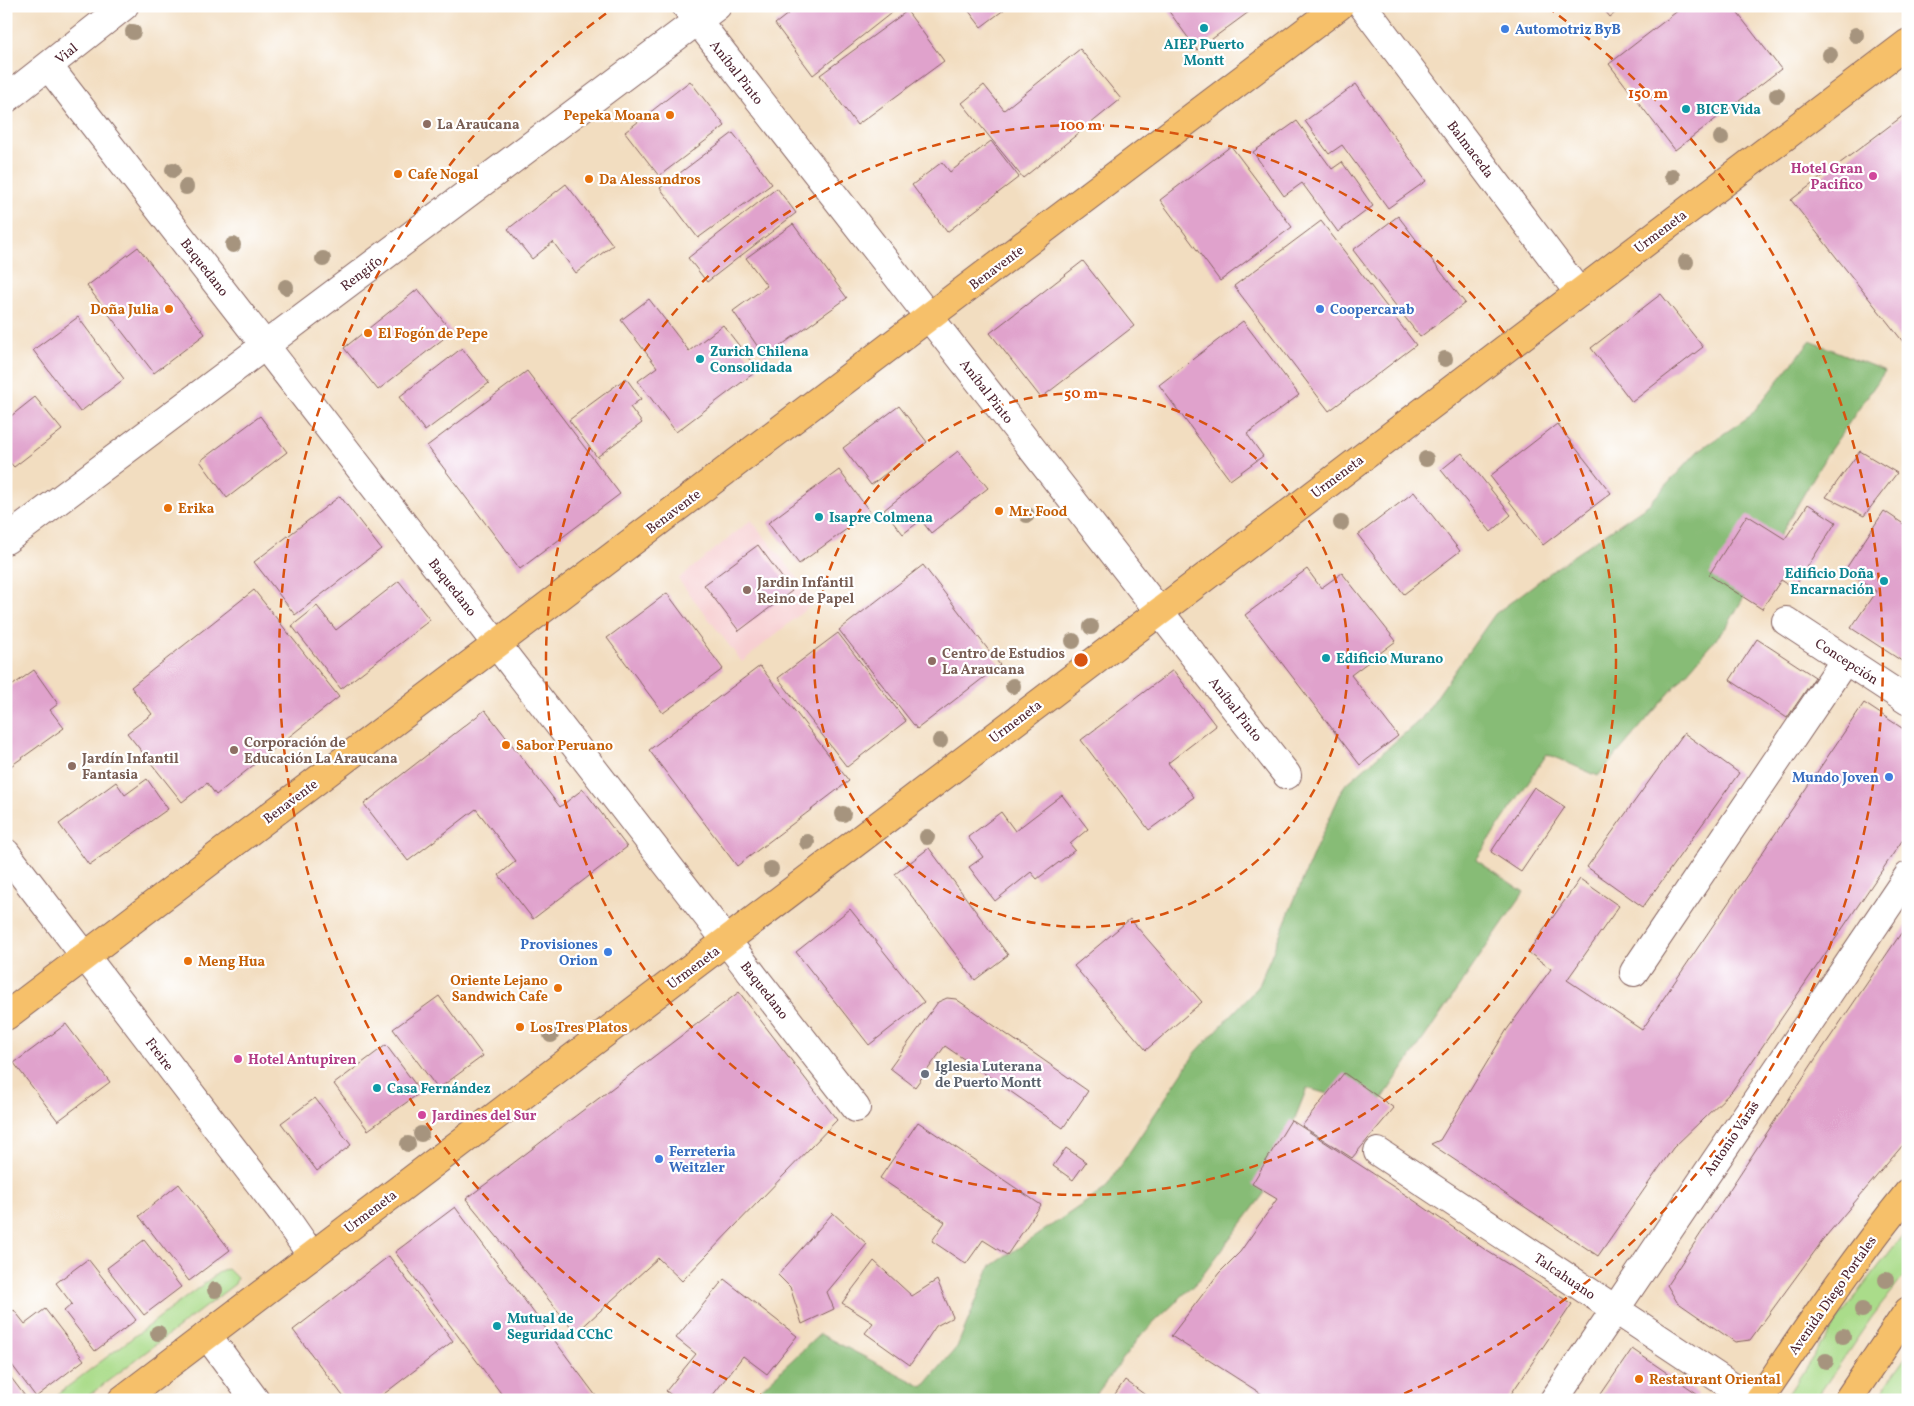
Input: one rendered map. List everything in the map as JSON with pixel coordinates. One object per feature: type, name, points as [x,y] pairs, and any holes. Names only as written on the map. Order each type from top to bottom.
[{"type":"main road","name":"Benavente","points":[[6,1016],[1339,6]]},
{"type":"main road","name":"Urmeneta","points":[[122,1400],[1908,43]]},
{"type":"main road","name":"Avenida Diego Portales","points":[[1759,1400],[1873,1235],[1908,1192]]},
{"type":"main road","points":[[1848,1400],[1908,1311]]},
{"type":"street","name":"Vial","points":[[6,99],[124,6]]},
{"type":"street","name":"Balmaceda","points":[[1363,6],[1579,293]]},
{"type":"street","name":"Aníbal Pinto","points":[[700,11],[929,317],[1287,775]]},
{"type":"street","name":"Rengifo","points":[[6,540],[266,346],[700,11]]},
{"type":"street","name":"Baquedano","points":[[49,67],[856,1108]]},
{"type":"street","name":"Concepción","points":[[1786,621],[1908,701]]},
{"type":"street","points":[[1634,972],[1846,660]]},
{"type":"street","name":"Freire","points":[[6,853],[276,1206],[312,1256]]},
{"type":"street","name":"Antonio Varas","points":[[1554,1400],[1908,876]]},
{"type":"street","name":"Talcahuano","points":[[1378,1152],[1752,1400]]},
{"type":"street","points":[[207,1335],[255,1400]]},
{"type":"shaded area","name":"Jardin Infantil Reino de Papel","points":[[751,520],[816,601],[742,662],[678,579]]},
{"type":"green space","points":[[1810,341],[1885,371],[1826,456],[1727,626],[1598,776],[1547,754],[1476,860],[1524,892],[1376,1108],[1307,1088],[1266,1191],[1199,1280],[1141,1335],[1092,1400],[749,1400],[820,1334],[923,1387],[957,1347],[990,1267],[1105,1189],[1196,1052],[1258,987],[1344,786],[1421,719],[1495,614],[1567,560],[1649,504],[1698,451],[1750,416]]},
{"type":"green space","points":[[1908,1228],[1908,1271],[1872,1317],[1815,1400],[1784,1400],[1842,1314]]},
{"type":"green space","points":[[228,1269],[237,1278],[235,1284],[83,1400],[50,1400],[222,1270]]},
{"type":"green space","points":[[1908,1355],[1908,1400],[1876,1400]]},
{"type":"building","points":[[798,6],[900,6],[813,75],[775,24]]},
{"type":"building","points":[[965,6],[1009,6],[981,27]]},
{"type":"building","name":"AIEP Puerto Montt","points":[[1165,6],[1257,6],[1197,50]]},
{"type":"building","points":[[1601,6],[1624,6],[1610,17]]},
{"type":"building","name":"BICE Vida","points":[[1684,6],[1732,6],[1781,69],[1675,150],[1609,64]]},
{"type":"building","points":[[907,11],[944,61],[857,125],[820,75]]},
{"type":"building","points":[[1080,49],[1121,99],[1023,178],[962,103],[984,85],[1004,110]]},
{"type":"building","points":[[690,81],[725,126],[659,176],[625,132]]},
{"type":"building","points":[[1356,84],[1426,181],[1388,208],[1342,145],[1329,154],[1305,121]]},
{"type":"building","points":[[1908,112],[1908,348],[1791,200]]},
{"type":"building","points":[[1297,121],[1332,169],[1342,162],[1373,206],[1338,232],[1302,183],[1284,196],[1253,152]]},
{"type":"building","points":[[733,133],[772,184],[698,238],[660,188]]},
{"type":"building","points":[[991,141],[1019,177],[947,232],[912,185],[942,162],[950,172]]},
{"type":"building","points":[[1231,146],[1292,227],[1220,281],[1160,200]]},
{"type":"building","points":[[566,184],[613,245],[576,273],[553,242],[532,259],[508,229]]},
{"type":"building","points":[[777,188],[796,213],[707,282],[688,258]]},
{"type":"building","points":[[1398,216],[1465,303],[1420,337],[1353,250]]},
{"type":"building","name":"Coopercarab","points":[[1321,221],[1416,345],[1329,411],[1234,286]]},
{"type":"building","points":[[793,224],[847,298],[765,357],[733,311],[767,286],[746,258]]},
{"type":"building","points":[[138,247],[205,334],[154,373],[87,286]]},
{"type":"building","points":[[1083,261],[1134,326],[1041,398],[990,333]]},
{"type":"building","points":[[418,289],[452,332],[378,390],[344,348]]},
{"type":"building","points":[[1661,294],[1703,347],[1632,402],[1591,348]]},
{"type":"building","name":"Zurich Chilena Consolidada","points":[[649,299],[689,351],[723,325],[758,370],[676,432],[638,381],[657,367],[621,320]]},
{"type":"building","points":[[78,317],[124,379],[80,412],[33,350]]},
{"type":"building","points":[[1243,321],[1299,395],[1247,434],[1263,456],[1230,480],[1159,385]]},
{"type":"building","points":[[462,348],[489,383],[425,431],[399,397]]},
{"type":"building","points":[[527,371],[620,494],[520,569],[427,446]]},
{"type":"building","points":[[626,378],[641,399],[630,407],[642,423],[597,457],[569,420]]},
{"type":"building","points":[[35,397],[62,430],[14,467],[6,458],[6,420]]},
{"type":"building","points":[[899,406],[927,442],[871,485],[843,448]]},
{"type":"building","points":[[260,416],[287,452],[227,498],[200,461]]},
{"type":"building","points":[[1557,424],[1611,493],[1543,545],[1490,476]]},
{"type":"building","points":[[958,451],[988,488],[931,533],[921,520],[903,534],[884,510]]},
{"type":"building","points":[[1860,451],[1897,473],[1864,516],[1826,497]]},
{"type":"building","points":[[1462,453],[1511,515],[1491,532],[1441,470]]},
{"type":"building","name":"Isapre Colmena","points":[[839,470],[870,512],[799,564],[768,523]]},
{"type":"building","points":[[1414,492],[1460,551],[1404,594],[1358,535]]},
{"type":"building","points":[[340,496],[381,549],[295,615],[254,562]]},
{"type":"building","points":[[1808,504],[1836,522],[1794,588],[1781,580],[1762,609],[1709,575],[1747,515],[1785,539]]},
{"type":"building","name":"Edificio Doña Encarnación","points":[[1884,511],[1908,527],[1908,665],[1851,628],[1876,591],[1845,570]]},
{"type":"building","points":[[758,545],[792,591],[739,631],[704,585]]},
{"type":"building","points":[[923,565],[1000,665],[917,729],[839,630]]},
{"type":"building","name":"Edificio Murano","points":[[1307,569],[1321,588],[1342,573],[1396,641],[1351,675],[1398,736],[1360,765],[1245,615]]},
{"type":"building","points":[[399,581],[430,620],[341,689],[292,626],[317,606],[336,630]]},
{"type":"building","points":[[254,590],[339,697],[216,795],[207,783],[182,802],[127,733],[152,714],[131,687]]},
{"type":"building","points":[[667,593],[723,669],[663,713],[607,638]]},
{"type":"building","points":[[838,633],[906,721],[847,767],[778,678]]},
{"type":"building","points":[[1757,639],[1815,677],[1787,718],[1730,680]]},
{"type":"building","points":[[760,666],[849,781],[737,866],[649,750]]},
{"type":"building","points":[[34,670],[58,704],[50,710],[64,728],[8,768],[6,690]]},
{"type":"building","points":[[1173,670],[1216,726],[1168,763],[1194,797],[1149,830],[1081,740]]},
{"type":"building","points":[[1864,703],[1908,732],[1908,832],[1732,1091],[1673,1148],[1598,1256],[1431,1144],[1440,1140],[1506,1031],[1551,969],[1528,952],[1580,879],[1619,906],[1567,980],[1642,1030]]},
{"type":"building","points":[[485,710],[560,807],[583,789],[627,847],[533,919],[499,875],[516,861],[476,809],[408,861],[364,804]]},
{"type":"building","points":[[1684,733],[1739,773],[1643,907],[1587,867]]},
{"type":"building","points":[[147,779],[168,809],[89,865],[59,824],[116,782],[125,795]]},
{"type":"building","points":[[1534,787],[1565,807],[1521,872],[1491,852]]},
{"type":"building","points":[[1062,795],[1088,829],[1070,844],[1075,850],[1037,879],[1031,872],[995,901],[969,867],[983,857],[968,837],[1001,812],[1015,831]]},
{"type":"building","points":[[929,848],[1008,955],[975,980],[895,874]]},
{"type":"building","points":[[850,909],[924,1002],[869,1045],[796,952]]},
{"type":"building","points":[[1130,919],[1202,1002],[1146,1050],[1074,966]]},
{"type":"building","points":[[1908,923],[1908,1139],[1826,1236],[1750,1340],[1735,1342],[1677,1302],[1667,1285],[1816,1058]]},
{"type":"building","name":"Ferreteria Weitzler","points":[[739,992],[837,1120],[682,1281],[658,1258],[576,1333],[466,1199]]},
{"type":"building","points":[[439,996],[483,1056],[438,1089],[393,1029]]},
{"type":"building","points":[[947,998],[956,999],[1088,1091],[1063,1128],[945,1046],[915,1087],[890,1068],[938,1002]]},
{"type":"building","points":[[66,1024],[110,1082],[58,1121],[14,1063]]},
{"type":"building","name":"Casa Fernández","points":[[386,1045],[421,1092],[368,1130],[334,1084]]},
{"type":"building","points":[[1344,1073],[1394,1108],[1352,1158],[1302,1126]]},
{"type":"building","points":[[315,1098],[351,1145],[317,1171],[281,1123]]},
{"type":"building","points":[[1291,1120],[1409,1197],[1487,1251],[1572,1304],[1507,1400],[1271,1400],[1171,1336],[1219,1273],[1240,1252],[1277,1199],[1252,1184]]},
{"type":"building","points":[[918,1122],[1041,1205],[1007,1255],[983,1240],[966,1264],[932,1241],[945,1222],[880,1178]]},
{"type":"building","points":[[1066,1148],[1086,1162],[1073,1180],[1053,1166]]},
{"type":"building","points":[[179,1184],[230,1250],[189,1281],[139,1216]]},
{"type":"building","name":"Mutual de Seguridad CChC","points":[[455,1207],[599,1400],[506,1400],[395,1252]]},
{"type":"building","points":[[833,1213],[867,1244],[827,1292],[834,1309],[802,1324],[790,1287],[778,1275]]},
{"type":"building","points":[[144,1240],[181,1287],[144,1315],[107,1268]]},
{"type":"building","points":[[389,1256],[453,1341],[376,1400],[346,1400],[293,1330]]},
{"type":"building","points":[[88,1259],[136,1320],[95,1351],[64,1311],[72,1304],[56,1283]]},
{"type":"building","points":[[874,1261],[912,1296],[937,1280],[953,1317],[936,1326],[910,1365],[865,1333],[873,1323],[842,1303]]},
{"type":"building","points":[[724,1279],[797,1336],[767,1374],[743,1356],[709,1400],[678,1400],[666,1391],[696,1354],[676,1338]]},
{"type":"building","points":[[45,1309],[84,1360],[36,1397],[6,1357],[6,1316],[14,1310],[25,1324]]},
{"type":"building","points":[[1632,1349],[1698,1394],[1694,1400],[1597,1400]]},
{"type":"building","points":[[6,1371],[28,1400],[6,1400]]},
{"type":"building","points":[[1125,1380],[1152,1400],[1117,1400],[1113,1397]]},
{"type":"place","name":"AIEP Puerto Montt","points":[[1204,28]]},
{"type":"place","name":"Automotriz ByB","points":[[1505,29]]},
{"type":"place","name":"BICE Vida","points":[[1686,109]]},
{"type":"place","name":"Pepeka Moana","points":[[670,115]]},
{"type":"place","name":"La Araucana","points":[[427,124]]},
{"type":"place","name":"Cafe Nogal","points":[[398,174]]},
{"type":"place","name":"Hotel Gran Pacifico","points":[[1873,176]]},
{"type":"place","name":"Da Alessandros","points":[[589,179]]},
{"type":"place","name":"Doña Julia","points":[[169,309]]},
{"type":"place","name":"Coopercarab","points":[[1320,309]]},
{"type":"place","name":"El Fogón de Pepe","points":[[368,333]]},
{"type":"place","name":"Zurich Chilena Consolidada","points":[[700,359]]},
{"type":"place","name":"Erika","points":[[168,508]]},
{"type":"place","name":"Mr. Food","points":[[999,511]]},
{"type":"place","name":"Isapre Colmena","points":[[819,517]]},
{"type":"place","name":"Edificio Doña Encarnación","points":[[1884,581]]},
{"type":"place","name":"Jardin Infantil Reino de Papel","points":[[747,590]]},
{"type":"place","name":"Edificio Murano","points":[[1326,658]]},
{"type":"place","name":"Centro de Estudios La Araucana","points":[[932,661]]},
{"type":"place","name":"Sabor Peruano","points":[[506,745]]},
{"type":"place","name":"Corporación de Educación La Araucana","points":[[234,750]]},
{"type":"place","name":"Jardín Infantil Fantasia","points":[[72,766]]},
{"type":"place","name":"Mundo Joven","points":[[1889,777]]},
{"type":"place","name":"Provisiones Orion","points":[[608,952]]},
{"type":"place","name":"Meng Hua","points":[[188,961]]},
{"type":"place","name":"Oriente Lejano Sandwich Cafe","points":[[558,988]]},
{"type":"place","name":"Los Tres Platos","points":[[520,1027]]},
{"type":"place","name":"Hotel Antupiren","points":[[238,1059]]},
{"type":"place","name":"Iglesia Luterana de Puerto Montt","points":[[925,1074]]},
{"type":"place","name":"Casa Fernández","points":[[377,1088]]},
{"type":"place","name":"Jardines del Sur","points":[[422,1115]]},
{"type":"place","name":"Ferreteria Weitzler","points":[[659,1159]]},
{"type":"place","name":"Mutual de Seguridad CChC","points":[[497,1326]]},
{"type":"place","name":"Restaurant Oriental","points":[[1639,1379]]}]
